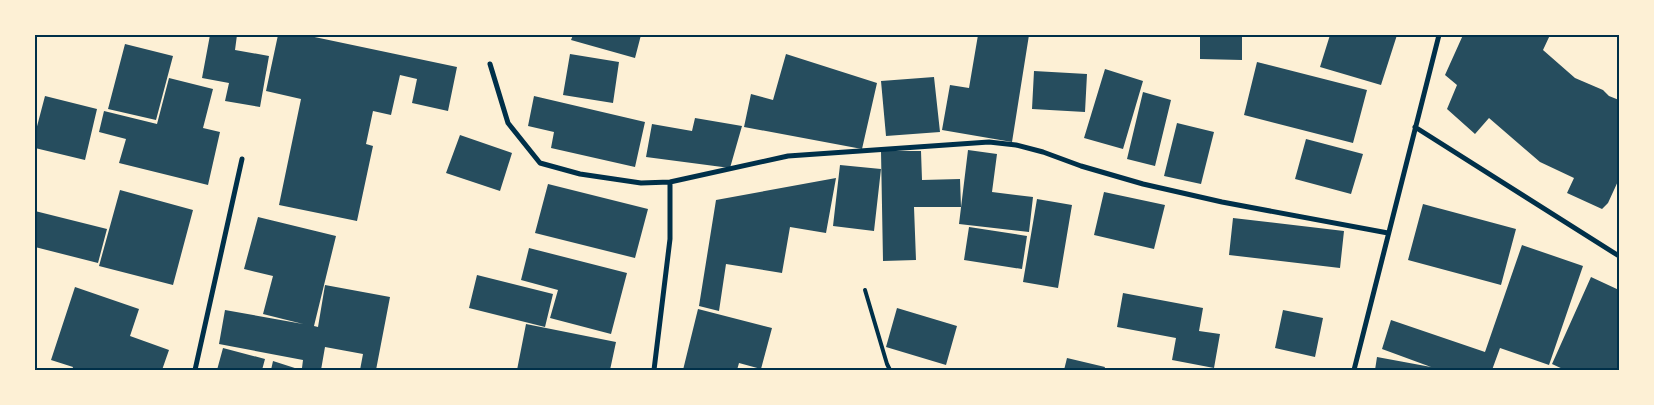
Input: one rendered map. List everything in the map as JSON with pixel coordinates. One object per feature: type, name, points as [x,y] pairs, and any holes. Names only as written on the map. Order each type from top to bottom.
[{"type":"street","points":[[1354,370],[1439,35]]},
{"type":"street","points":[[490,64],[508,123],[540,163],[580,174],[641,183],[670,182],[788,156],[989,142],[1016,145],[1080,166],[1152,186],[1222,202],[1388,232]]},
{"type":"street","points":[[1415,127],[1619,256]]},
{"type":"street","points":[[195,370],[242,159]]},
{"type":"street","points":[[654,370],[670,239],[670,182]]},
{"type":"lane","points":[[865,290],[890,370]]},
{"type":"building","points":[[210,35],[237,35],[235,50],[269,56],[260,107],[225,101],[229,83],[202,78]]},
{"type":"building","points":[[278,35],[305,35],[457,67],[448,111],[412,103],[417,79],[400,75],[391,115],[373,111],[366,144],[373,146],[357,221],[279,205],[301,99],[266,91]]},
{"type":"building","points":[[573,35],[641,35],[635,58],[571,40]]},
{"type":"building","points":[[978,35],[1029,35],[1012,142],[942,130],[950,85],[969,88]]},
{"type":"building","points":[[1200,35],[1242,35],[1242,60],[1200,59]]},
{"type":"building","points":[[1330,35],[1397,35],[1381,85],[1320,67]]},
{"type":"building","points":[[1463,35],[1550,35],[1543,50],[1575,78],[1603,90],[1609,96],[1619,100],[1619,179],[1608,203],[1602,209],[1567,193],[1574,178],[1540,162],[1489,118],[1475,134],[1447,109],[1457,85],[1445,75]]},
{"type":"building","points":[[125,44],[173,56],[156,120],[108,109]]},
{"type":"building","points":[[570,54],[619,62],[613,103],[563,95]]},
{"type":"building","points":[[786,54],[877,83],[862,149],[744,127],[751,94],[773,100]]},
{"type":"building","points":[[1257,62],[1367,90],[1353,143],[1244,115]]},
{"type":"building","points":[[1105,69],[1143,81],[1123,149],[1084,138]]},
{"type":"building","points":[[1034,71],[1087,74],[1085,112],[1032,109]]},
{"type":"building","points":[[934,77],[940,132],[886,136],[881,81]]},
{"type":"building","points":[[169,78],[213,89],[203,128],[220,132],[208,185],[119,163],[126,139],[99,132],[104,111],[157,124]]},
{"type":"building","points":[[1143,92],[1171,100],[1155,166],[1127,159]]},
{"type":"building","points":[[45,96],[97,109],[85,160],[35,148],[35,134]]},
{"type":"building","points":[[534,96],[645,122],[635,167],[551,148],[554,132],[528,126]]},
{"type":"building","points":[[695,118],[742,126],[730,168],[646,157],[652,124],[692,131]]},
{"type":"building","points":[[1177,123],[1214,132],[1201,184],[1164,176]]},
{"type":"building","points":[[460,135],[512,153],[500,191],[446,173]]},
{"type":"building","points":[[1306,139],[1363,154],[1351,194],[1295,179]]},
{"type":"building","points":[[968,150],[997,154],[992,192],[1033,197],[1029,232],[959,224]]},
{"type":"building","points":[[881,151],[921,151],[922,180],[960,179],[961,207],[914,207],[916,260],[883,261]]},
{"type":"building","points":[[840,165],[881,169],[874,231],[833,226]]},
{"type":"building","points":[[836,178],[826,233],[790,227],[782,273],[726,264],[719,311],[699,306],[716,200]]},
{"type":"building","points":[[548,184],[648,209],[635,258],[535,233]]},
{"type":"building","points":[[120,190],[193,210],[173,285],[99,266]]},
{"type":"building","points":[[1104,192],[1165,205],[1154,249],[1094,235]]},
{"type":"building","points":[[1037,199],[1072,205],[1058,288],[1023,282]]},
{"type":"building","points":[[1423,204],[1516,229],[1501,285],[1408,260]]},
{"type":"building","points":[[35,211],[107,229],[98,263],[35,247]]},
{"type":"building","points":[[258,217],[336,236],[314,326],[318,327],[325,285],[390,297],[376,370],[360,370],[363,354],[325,347],[321,370],[313,370],[302,368],[303,360],[219,344],[225,310],[303,324],[263,314],[273,276],[244,269]]},
{"type":"building","points":[[1233,218],[1344,231],[1340,268],[1229,255]]},
{"type":"building","points":[[969,227],[1027,236],[1022,269],[964,260]]},
{"type":"building","points":[[1522,245],[1583,266],[1549,365],[1500,348],[1492,370],[1375,370],[1377,357],[1431,367],[1382,349],[1391,320],[1485,352]]},
{"type":"building","points":[[529,248],[627,273],[611,334],[550,318],[558,290],[521,280]]},
{"type":"building","points":[[477,275],[553,294],[545,327],[469,308]]},
{"type":"building","points":[[1591,277],[1619,290],[1619,370],[1565,370],[1552,364]]},
{"type":"building","points":[[75,287],[139,309],[130,336],[169,350],[162,370],[72,370],[73,367],[51,360]]},
{"type":"building","points":[[1123,293],[1203,308],[1199,331],[1220,334],[1214,368],[1172,360],[1176,338],[1117,327]]},
{"type":"building","points":[[897,308],[957,326],[946,365],[886,347]]},
{"type":"building","points":[[698,309],[772,328],[761,369],[739,363],[737,370],[683,370]]},
{"type":"building","points":[[1283,310],[1323,318],[1315,357],[1275,348]]},
{"type":"building","points":[[526,324],[616,342],[610,370],[517,370]]},
{"type":"building","points":[[223,348],[265,359],[262,370],[217,370]]},
{"type":"building","points":[[1067,358],[1105,367],[1104,370],[1064,370]]},
{"type":"building","points":[[273,361],[301,370],[271,370]]}]
